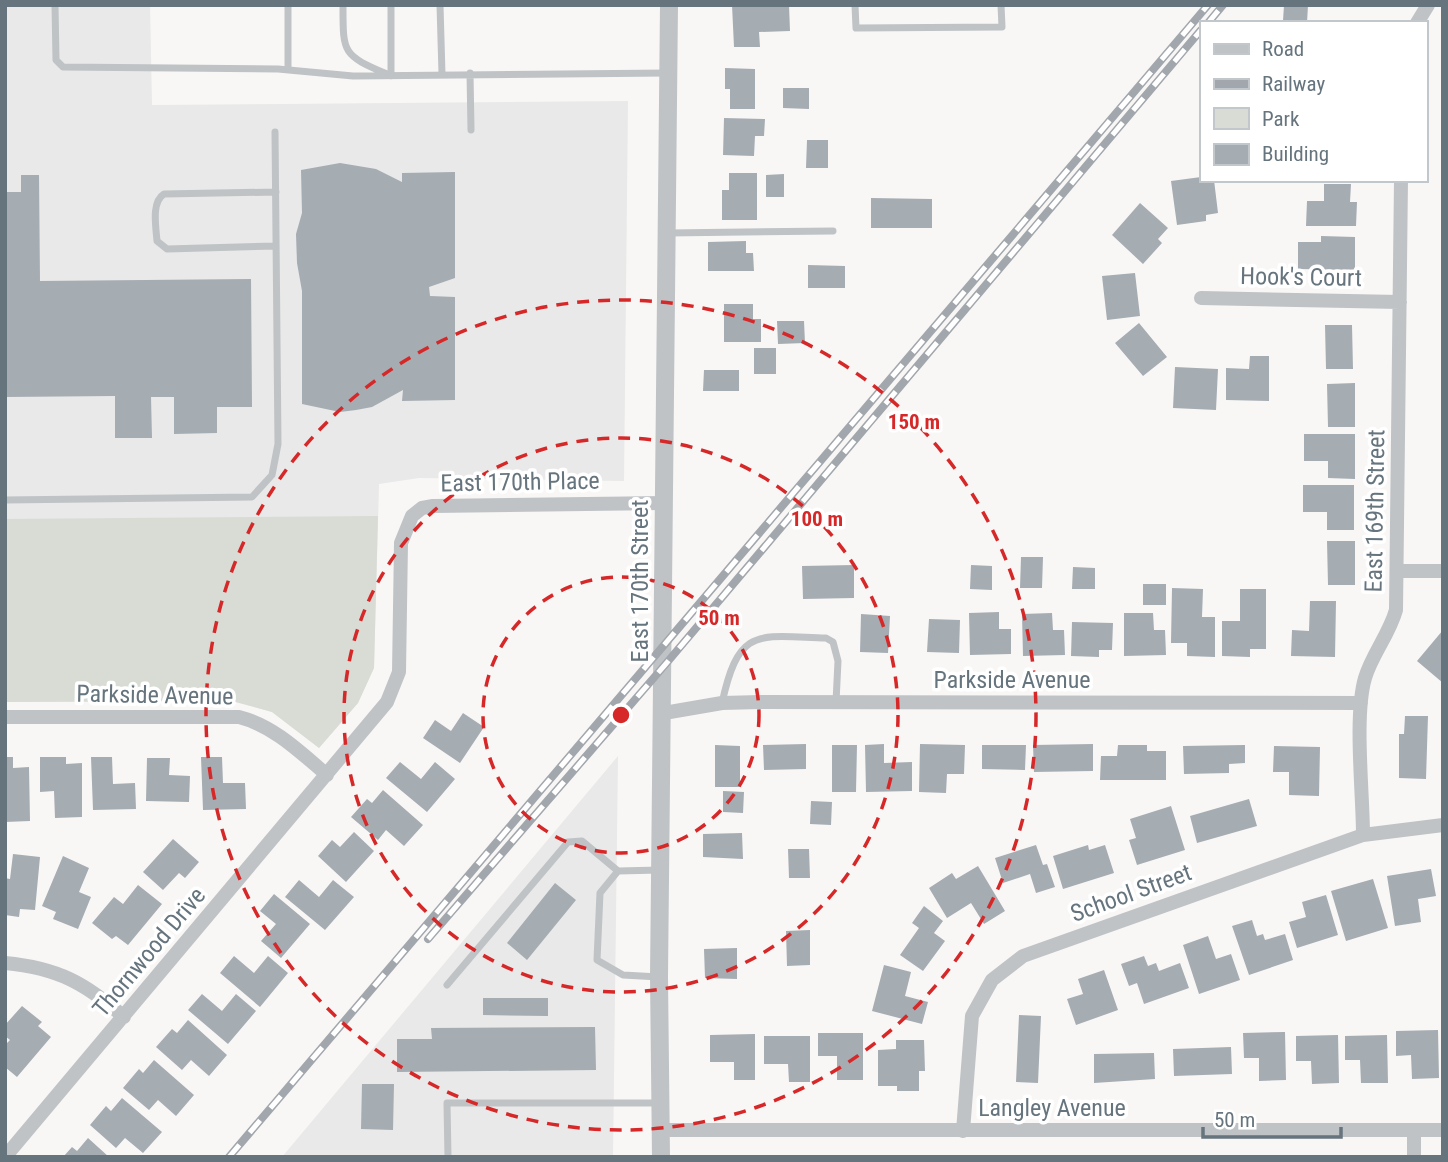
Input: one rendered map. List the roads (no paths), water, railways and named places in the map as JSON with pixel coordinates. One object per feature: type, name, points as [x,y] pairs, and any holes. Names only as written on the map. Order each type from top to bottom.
[{"type":"street","name":"East 170th Street","points":[[660,1157],[659,977],[664,713],[669,5]]},
{"type":"street","points":[[1419,21],[1428,5]]},
{"type":"street","name":"East 169th Street","points":[[1363,835],[1361,703],[1365,678],[1390,631],[1396,610],[1401,182]]},
{"type":"street","name":"Hook's Court","points":[[1201,298],[1400,302]]},
{"type":"street","name":"East 170th Place","points":[[327,775],[387,702],[394,687],[399,672],[401,543],[405,529],[422,508],[665,503]]},
{"type":"street","points":[[1397,571],[1443,571]]},
{"type":"street","name":"Parkside Avenue","points":[[664,713],[722,704],[836,702],[1361,703]]},
{"type":"street","name":"Parkside Avenue","points":[[5,716],[239,717],[257,722],[283,738],[327,775]]},
{"type":"street","name":"Thornwood Drive","points":[[5,1157],[327,775]]},
{"type":"street","name":"School Street","points":[[963,1131],[972,1016],[992,980],[1023,956],[1363,835],[1443,825]]},
{"type":"street","points":[[5,963],[50,970],[74,979],[124,1017]]},
{"type":"street","name":"Langley Avenue","points":[[661,1130],[1443,1130]]},
{"type":"street","points":[[1414,1131],[1414,1157]]},
{"type":"lane","points":[[55,5],[55,60],[63,66],[288,70],[391,76],[668,73]]},
{"type":"lane","points":[[288,5],[288,70]]},
{"type":"lane","points":[[343,5],[344,46],[354,59],[391,76]]},
{"type":"lane","points":[[391,5],[391,76]]},
{"type":"lane","points":[[440,5],[442,74]]},
{"type":"lane","points":[[855,5],[856,28],[1002,27],[1001,5]]},
{"type":"lane","points":[[470,74],[471,130]]},
{"type":"lane","points":[[5,500],[252,497],[272,475],[278,444],[275,132]]},
{"type":"lane","points":[[276,192],[164,194],[156,204],[157,241],[167,248],[276,246]]},
{"type":"lane","points":[[667,233],[834,231]]},
{"type":"lane","points":[[722,704],[730,666],[742,648],[763,636],[826,638],[832,642],[838,661],[836,702]]},
{"type":"lane","points":[[447,985],[568,842],[582,841],[618,871],[660,870]]},
{"type":"lane","points":[[618,871],[600,893],[597,960],[623,975],[659,977]]},
{"type":"lane","points":[[448,1157],[447,1103],[661,1103]]},
{"type":"railway","points":[[229,1157],[1208,5]]},
{"type":"railway","points":[[1210,21],[1223,5]]},
{"type":"railway","points":[[428,939],[664,666],[1200,31]]}]
